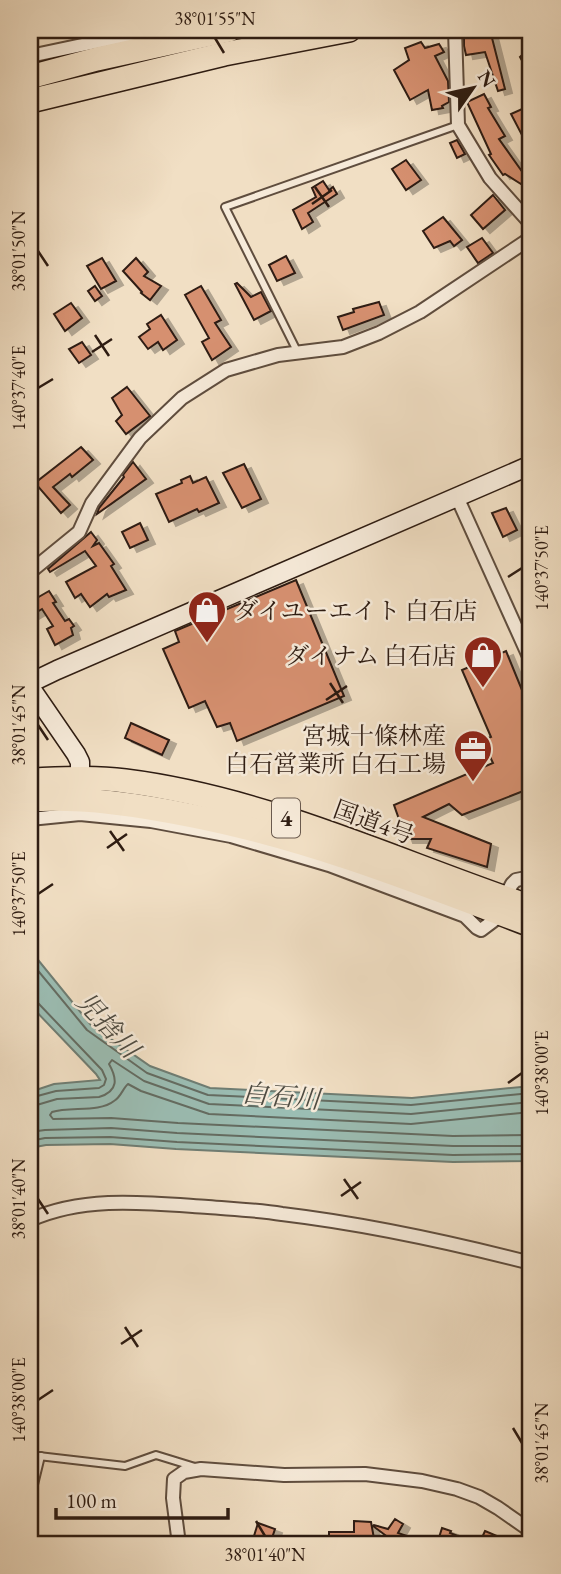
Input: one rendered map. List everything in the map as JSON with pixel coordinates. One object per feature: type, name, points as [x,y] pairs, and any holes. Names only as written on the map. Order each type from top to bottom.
[{"type":"highway","points":[[30,77],[97,59],[229,30]]},
{"type":"highway","points":[[30,101],[224,54],[349,30]]},
{"type":"highway","name":"国道4号","points":[[30,780],[259,830],[501,905],[531,907]]},
{"type":"highway","name":"国道4号","points":[[30,800],[80,789]]},
{"type":"highway","name":"国道4号","points":[[501,905],[531,925]]},
{"type":"street","points":[[30,56],[108,34],[153,30]]},
{"type":"street","points":[[454,30],[458,125],[490,178],[531,224]]},
{"type":"street","points":[[30,572],[79,532],[92,503],[140,438],[182,398],[226,370],[278,355],[343,347],[380,333],[420,312],[530,245]]},
{"type":"street","points":[[80,789],[80,762],[30,685],[57,670],[531,465]]},
{"type":"street","points":[[457,496],[531,662]]},
{"type":"street","points":[[30,819],[79,814],[151,821],[231,836],[330,865],[465,916],[481,930],[493,921],[516,880],[531,877]]},
{"type":"street","points":[[30,1220],[48,1212],[79,1205],[115,1203],[254,1211],[417,1236],[531,1263]]},
{"type":"street","points":[[179,1544],[173,1498],[174,1479],[184,1472],[201,1469],[284,1475],[365,1475],[422,1481],[479,1497],[531,1531]]},
{"type":"lane","points":[[298,352],[225,207],[458,125]]},
{"type":"lane","points":[[30,1455],[125,1466],[156,1455],[201,1469]]},
{"type":"lane","points":[[30,1502],[41,1457]]},
{"type":"water","name":"白石川","points":[[30,950],[91,1025],[150,1066],[210,1088],[412,1098],[531,1086],[531,1161],[453,1162],[110,1144],[46,1145],[30,1148],[30,1092],[54,1084],[100,1080],[30,1005]]},
{"type":"building","points":[[491,34],[505,89],[498,91],[485,52],[466,55],[464,46],[464,37]]},
{"type":"building","points":[[421,42],[425,48],[439,44],[444,52],[435,56],[448,81],[449,102],[442,106],[443,108],[432,110],[428,90],[410,100],[394,70],[409,60],[405,48]]},
{"type":"building","points":[[531,47],[531,77],[520,57]]},
{"type":"building","points":[[484,94],[491,107],[488,108],[505,136],[499,139],[521,170],[523,166],[529,176],[521,184],[503,175],[489,155],[491,154],[467,102]]},
{"type":"building","points":[[531,105],[531,133],[523,137],[511,114]]},
{"type":"building","points":[[457,140],[465,154],[457,158],[450,143]]},
{"type":"building","points":[[406,160],[421,180],[406,190],[392,169]]},
{"type":"building","points":[[323,181],[329,190],[333,187],[337,194],[308,213],[313,222],[302,229],[293,210],[316,197],[312,188]]},
{"type":"building","points":[[493,195],[505,210],[483,229],[471,215]]},
{"type":"building","points":[[443,217],[462,240],[454,246],[450,241],[434,248],[423,231]]},
{"type":"building","points":[[482,238],[493,253],[478,263],[467,247]]},
{"type":"building","points":[[286,256],[295,273],[277,281],[269,265]]},
{"type":"building","points":[[102,258],[116,281],[101,289],[87,266]]},
{"type":"building","points":[[136,258],[148,272],[144,276],[161,286],[150,300],[123,271]]},
{"type":"building","points":[[235,284],[251,297],[261,292],[271,311],[254,320]]},
{"type":"building","points":[[95,286],[102,296],[95,301],[88,291]]},
{"type":"building","points":[[201,286],[221,320],[215,323],[231,347],[212,360],[202,342],[209,338],[185,295]]},
{"type":"building","points":[[379,302],[384,315],[343,330],[338,317],[354,312],[353,309]]},
{"type":"building","points":[[71,303],[82,318],[65,331],[54,314]]},
{"type":"building","points":[[161,315],[177,340],[163,350],[158,342],[148,349],[139,337],[150,329],[147,324]]},
{"type":"building","points":[[82,342],[91,355],[79,363],[69,349]]},
{"type":"building","points":[[127,387],[150,416],[126,434],[116,421],[122,415],[112,398]]},
{"type":"building","points":[[81,447],[93,460],[72,477],[70,474],[53,487],[70,505],[61,513],[35,483]]},
{"type":"building","points":[[133,462],[146,479],[97,514],[99,508]]},
{"type":"building","points":[[244,464],[261,499],[242,508],[223,473]]},
{"type":"building","points":[[190,476],[193,483],[206,477],[219,503],[199,512],[197,509],[169,522],[156,494],[182,483],[181,480]]},
{"type":"building","points":[[506,508],[517,530],[503,537],[492,513]]},
{"type":"building","points":[[140,523],[148,540],[130,548],[122,532]]},
{"type":"building","points":[[91,532],[97,540],[93,546],[99,543],[114,564],[111,566],[126,590],[109,597],[107,594],[90,607],[81,594],[75,598],[66,582],[96,566],[85,551],[50,572],[48,569]]},
{"type":"building","points":[[296,580],[344,696],[237,741],[230,723],[217,727],[205,701],[189,708],[163,649],[179,642],[175,631]]},
{"type":"building","points":[[49,591],[56,602],[53,603],[65,621],[69,619],[74,626],[71,628],[73,635],[55,645],[47,629],[53,626],[42,609],[30,616],[30,602]]},
{"type":"building","points":[[506,651],[531,712],[531,788],[462,815],[449,804],[423,817],[491,844],[487,867],[427,848],[431,839],[406,839],[394,805],[493,763],[482,740],[491,737],[462,670]]},
{"type":"building","points":[[131,723],[169,740],[162,755],[125,738]]},
{"type":"building","points":[[395,1519],[403,1524],[398,1533],[427,1544],[397,1544],[373,1526],[388,1529]]},
{"type":"building","points":[[354,1521],[371,1522],[375,1544],[329,1544],[329,1532],[354,1532]]},
{"type":"building","points":[[258,1523],[275,1529],[271,1541],[254,1536]]},
{"type":"building","points":[[442,1528],[451,1531],[450,1533],[478,1544],[437,1544]]},
{"type":"building","points":[[485,1531],[516,1544],[479,1544]]},
{"type":"place","name":"ダイユーエイト 白石店","points":[[207,644]]},
{"type":"place","name":"ダイナム 白石店","points":[[483,689]]},
{"type":"place","name":"宮城十條林産 白石営業所 白石工場","points":[[473,783]]},
{"type":"water label","name":"児捨川","points":[[108,1025]]}]
